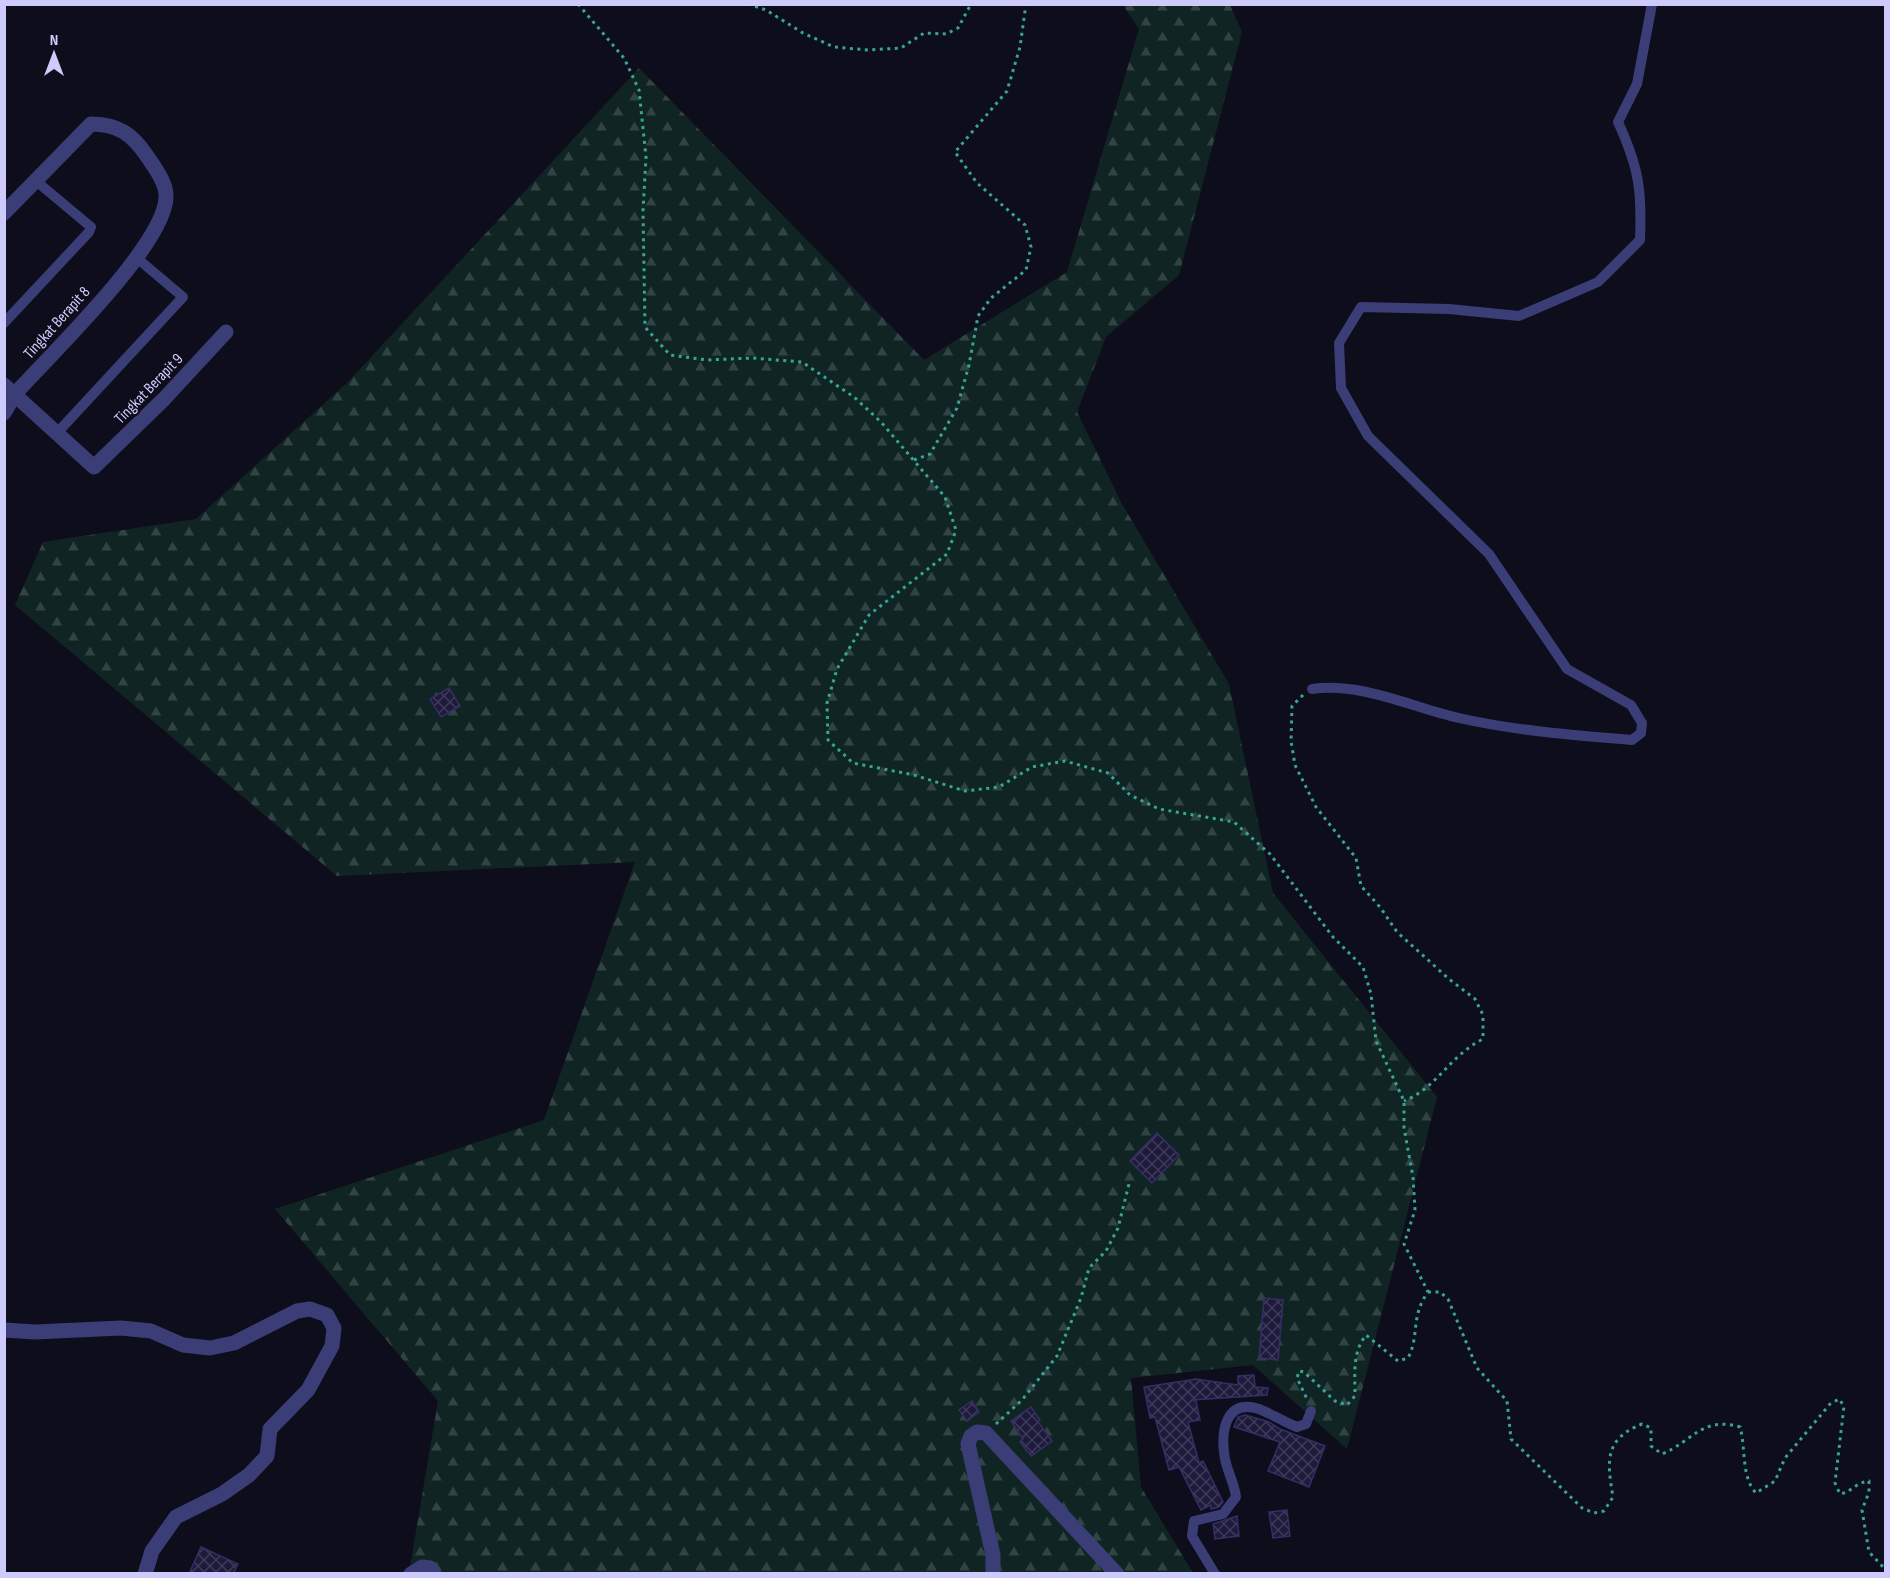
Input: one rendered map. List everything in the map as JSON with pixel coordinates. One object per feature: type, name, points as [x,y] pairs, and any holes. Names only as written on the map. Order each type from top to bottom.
[{"type":"street","name":"Tingkat Berapit 8","points":[[4,413],[10,389],[138,259],[164,210],[167,195],[158,173],[135,138],[107,124],[91,124],[36,181]]},
{"type":"street","points":[[4,213],[36,181]]},
{"type":"street","name":"Tingkat Berapit 9","points":[[57,434],[94,467],[164,399],[226,332]]},
{"type":"street","points":[[10,389],[57,434]]},
{"type":"street","points":[[4,1330],[36,1332],[121,1328],[151,1331],[183,1345],[210,1348],[234,1343],[297,1311],[310,1309],[327,1315],[334,1328],[332,1346],[308,1390],[270,1429],[267,1456],[249,1474],[222,1494],[176,1517],[152,1551],[145,1574]]},
{"type":"street","points":[[993,1574],[993,1555],[968,1444],[971,1436],[977,1432],[986,1433],[1117,1574]]},
{"type":"street","points":[[411,1574],[422,1567],[430,1568],[434,1574]]},
{"type":"lane","points":[[1312,688],[1334,686],[1458,718],[1539,733],[1632,741],[1641,733],[1642,723],[1631,705],[1567,669],[1489,554],[1368,436],[1341,388],[1339,344],[1361,307],[1449,309],[1519,316],[1598,282],[1640,240],[1642,200],[1639,176],[1633,155],[1618,122],[1637,84],[1652,4]]},
{"type":"lane","points":[[4,323],[89,232],[91,227],[36,181]]},
{"type":"lane","points":[[57,434],[183,297],[138,259]]},
{"type":"lane","points":[[1215,1574],[1192,1536],[1194,1521],[1223,1514],[1236,1497],[1234,1479],[1224,1452],[1226,1418],[1233,1410],[1244,1407],[1259,1410],[1297,1427],[1306,1424],[1311,1411]]},
{"type":"path","points":[[578,4],[624,58],[639,90],[646,157],[643,211],[645,327],[670,355],[706,360],[752,358],[802,362],[854,397],[881,422],[945,497],[956,530],[947,554],[869,615],[837,669],[827,703],[828,740],[853,763],[914,776],[965,791],[999,787],[1032,767],[1065,761],[1108,773],[1130,795],[1159,809],[1234,822],[1270,854],[1333,937],[1363,968],[1371,994],[1376,1041],[1404,1101],[1404,1128],[1413,1177],[1415,1210],[1404,1244],[1428,1292]]},
{"type":"path","points":[[748,4],[766,10],[803,33],[834,47],[867,50],[901,48],[924,33],[946,34],[958,28],[971,4]]},
{"type":"path","points":[[914,461],[930,454],[957,408],[978,316],[992,298],[1026,270],[1031,247],[1025,225],[977,183],[955,152],[1007,92],[1020,47],[1026,4]]},
{"type":"path","points":[[1312,688],[1298,698],[1292,706],[1291,741],[1295,765],[1316,807],[1356,858],[1362,886],[1397,932],[1475,999],[1483,1015],[1483,1039],[1455,1056],[1421,1094],[1404,1101]]},
{"type":"path","points":[[986,1433],[1022,1400],[1057,1356],[1081,1298],[1089,1268],[1106,1251],[1118,1227],[1130,1180]]},
{"type":"path","points":[[1311,1411],[1297,1378],[1299,1371],[1304,1372],[1335,1401],[1347,1404],[1355,1396],[1354,1361],[1358,1344],[1366,1335],[1378,1342],[1390,1356],[1398,1361],[1408,1358],[1412,1350],[1416,1314],[1428,1292]]},
{"type":"path","points":[[1428,1292],[1440,1292],[1448,1299],[1477,1368],[1507,1401],[1511,1439],[1582,1508],[1594,1513],[1604,1511],[1613,1497],[1609,1469],[1611,1450],[1623,1431],[1642,1424],[1651,1428],[1651,1446],[1662,1454],[1677,1448],[1700,1428],[1725,1423],[1740,1427],[1745,1446],[1748,1483],[1756,1492],[1775,1481],[1785,1458],[1830,1404],[1839,1399],[1844,1406],[1835,1483],[1840,1494],[1848,1493],[1859,1482],[1869,1481],[1869,1492],[1862,1510],[1869,1552],[1886,1570]]},
{"type":"green space","points":[[1123,5],[1230,5],[1242,32],[1179,275],[1106,337],[1077,412],[1122,504],[1229,684],[1273,893],[1437,1097],[1347,1449],[1253,1365],[1131,1378],[1141,1487],[1193,1573],[409,1573],[438,1401],[275,1209],[544,1120],[635,862],[337,876],[15,605],[43,542],[196,519],[349,381],[639,68],[924,360],[1067,272],[1139,29]]},
{"type":"building","points":[[449,688],[460,706],[441,717],[430,699]]},
{"type":"building","points":[[1157,1133],[1179,1155],[1152,1183],[1130,1161]]},
{"type":"building","points":[[1264,1298],[1283,1300],[1278,1360],[1259,1358]]},
{"type":"building","points":[[1254,1375],[1255,1387],[1268,1388],[1267,1395],[1192,1400],[1196,1401],[1200,1420],[1188,1422],[1199,1463],[1203,1461],[1223,1502],[1219,1507],[1211,1509],[1211,1505],[1201,1510],[1179,1467],[1169,1470],[1155,1417],[1150,1418],[1144,1387],[1196,1379],[1238,1385],[1238,1376]]},
{"type":"building","points":[[972,1401],[979,1412],[967,1421],[959,1410]]},
{"type":"building","points":[[1031,1407],[1040,1420],[1038,1422],[1052,1441],[1031,1456],[1020,1442],[1023,1439],[1011,1421]]},
{"type":"building","points":[[1245,1415],[1269,1422],[1280,1429],[1325,1446],[1309,1487],[1268,1471],[1280,1442],[1234,1427],[1238,1417]]},
{"type":"building","points":[[1287,1510],[1290,1536],[1273,1538],[1269,1512]]},
{"type":"building","points":[[1237,1516],[1239,1536],[1215,1539],[1213,1524]]},
{"type":"building","points":[[201,1547],[238,1564],[233,1574],[189,1574]]}]
